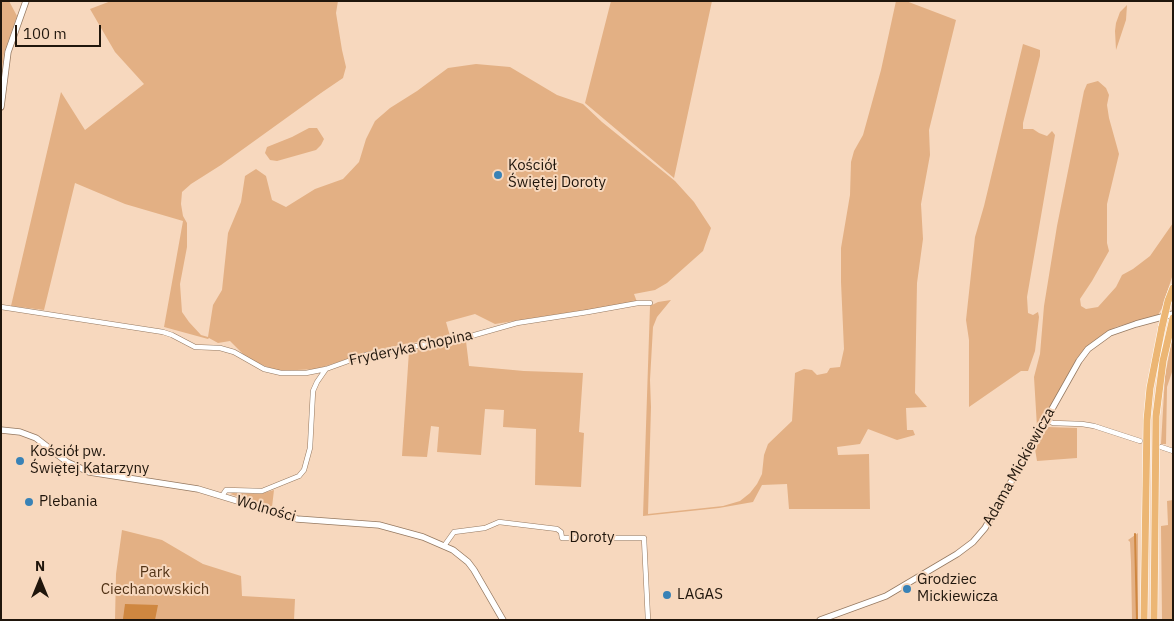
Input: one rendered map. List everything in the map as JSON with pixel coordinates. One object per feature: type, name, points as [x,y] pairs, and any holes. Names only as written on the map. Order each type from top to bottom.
[{"type":"main road","points":[[1144,620],[1147,420],[1152,378],[1162,327],[1173,288]]},
{"type":"main road","points":[[1154,620],[1156,416],[1163,361],[1173,318]]},
{"type":"street","points":[[1,107],[8,52],[26,1]]},
{"type":"street","name":"Fryderyka Chopina","points":[[1,307],[163,332],[195,347],[220,348],[234,352],[264,369],[306,373],[326,370],[364,355],[464,338],[517,323],[638,303],[650,303]]},
{"type":"street","name":"Adama Mickiewicza","points":[[820,620],[886,596],[957,554],[972,542],[985,528],[1078,361],[1097,341],[1110,334],[1136,324],[1173,314]]},
{"type":"street","points":[[222,496],[226,490],[262,491],[299,476],[305,465],[310,448],[313,391],[326,370]]},
{"type":"street","points":[[1046,420],[1053,423],[1094,426],[1140,441]]},
{"type":"street","name":"Wolności","points":[[1,430],[20,432],[36,438],[67,462],[89,472],[184,486],[297,519],[363,522],[422,536],[462,556],[474,570],[503,620]]},
{"type":"street","points":[[1161,447],[1173,451]]},
{"type":"street","name":"Doroty","points":[[444,546],[454,532],[484,528],[499,522],[557,529],[561,532],[562,538],[644,538],[648,620]]},
{"type":"green space","points":[[1,1],[9,1],[17,16],[4,53],[1,78]]},
{"type":"green space","points":[[111,1],[338,1],[336,13],[346,67],[343,78],[182,192],[181,204],[183,216],[187,223],[187,247],[180,284],[182,312],[201,335],[208,337],[213,305],[222,290],[228,233],[241,202],[245,176],[256,169],[266,176],[272,200],[286,207],[315,189],[343,179],[359,162],[366,139],[375,121],[390,108],[448,68],[476,64],[510,67],[557,95],[583,104],[602,122],[675,181],[694,202],[711,228],[703,251],[667,283],[655,290],[634,294],[637,302],[495,324],[475,314],[446,322],[450,336],[374,350],[317,369],[277,371],[248,359],[230,341],[218,343],[209,338],[164,327],[183,221],[125,204],[75,183],[44,310],[11,306],[61,92],[85,130],[144,84],[115,52],[90,9]]},
{"type":"green space","points":[[611,1],[712,1],[674,178],[585,103]]},
{"type":"green space","points":[[896,1],[906,1],[956,20],[929,130],[930,155],[921,204],[923,239],[917,283],[915,393],[927,407],[906,408],[907,430],[913,430],[915,435],[897,440],[868,429],[860,444],[837,447],[838,455],[869,454],[870,509],[789,509],[787,484],[762,485],[753,502],[719,508],[643,516],[650,306],[658,302],[671,300],[657,317],[653,327],[650,380],[648,514],[723,506],[740,501],[750,493],[762,474],[764,455],[768,444],[792,421],[795,373],[804,369],[812,370],[817,375],[827,373],[830,368],[840,367],[844,349],[841,248],[850,195],[851,162],[854,151],[863,135],[881,70]]},
{"type":"green space","points":[[1127,5],[1126,20],[1116,50],[1116,23],[1120,12]]},
{"type":"green space","points":[[1023,44],[1040,50],[1040,56],[1023,129],[1033,129],[1047,136],[1052,131],[1055,135],[1027,297],[1028,313],[1033,315],[1038,312],[1039,317],[1035,351],[1028,371],[1021,371],[969,407],[969,340],[966,320],[975,237]]},
{"type":"green space","points":[[1098,81],[1106,88],[1109,95],[1107,105],[1109,118],[1119,154],[1107,204],[1107,243],[1109,251],[1080,299],[1081,306],[1086,309],[1098,307],[1116,287],[1122,275],[1150,256],[1173,223],[1173,274],[1158,315],[1116,327],[1088,346],[1077,358],[1040,426],[1037,427],[1034,377],[1040,354],[1044,306],[1057,226],[1084,91],[1087,84]]},
{"type":"green space","points":[[309,128],[317,128],[324,139],[316,150],[277,161],[270,160],[265,153],[267,147]]},
{"type":"green space","points":[[1173,334],[1173,369],[1167,387],[1166,444],[1161,444],[1165,376]]},
{"type":"green space","points":[[466,341],[469,366],[524,371],[583,373],[579,432],[584,433],[581,487],[535,485],[536,429],[503,427],[504,410],[485,409],[481,455],[437,452],[439,427],[431,426],[427,457],[402,456],[409,351]]},
{"type":"green space","points":[[1048,427],[1077,428],[1077,458],[1037,461],[1035,449]]},
{"type":"green space","points":[[274,490],[272,507],[230,494],[260,494]]},
{"type":"green space","points":[[1173,500],[1173,620],[1162,620],[1161,526],[1168,525],[1167,501]]},
{"type":"green space","name":"Park Ciechanowskich","points":[[122,530],[162,540],[203,564],[241,576],[242,596],[295,599],[294,620],[115,620],[116,574]]},
{"type":"green space","points":[[1138,533],[1138,620],[1132,620],[1130,542],[1128,540]]},
{"type":"shaded area","points":[[125,604],[158,605],[155,620],[124,620]]},
{"type":"waterway","points":[[1135,534],[1137,620]]},
{"type":"place","name":"Kościół Świętej Doroty","points":[[498,175]]},
{"type":"place","name":"Kościół pw. Świętej Katarzyny","points":[[20,461]]},
{"type":"place","name":"Plebania","points":[[29,502]]},
{"type":"place","name":"Grodziec Mickiewicza","points":[[907,589]]},
{"type":"place","name":"LAGAS","points":[[667,595]]}]
